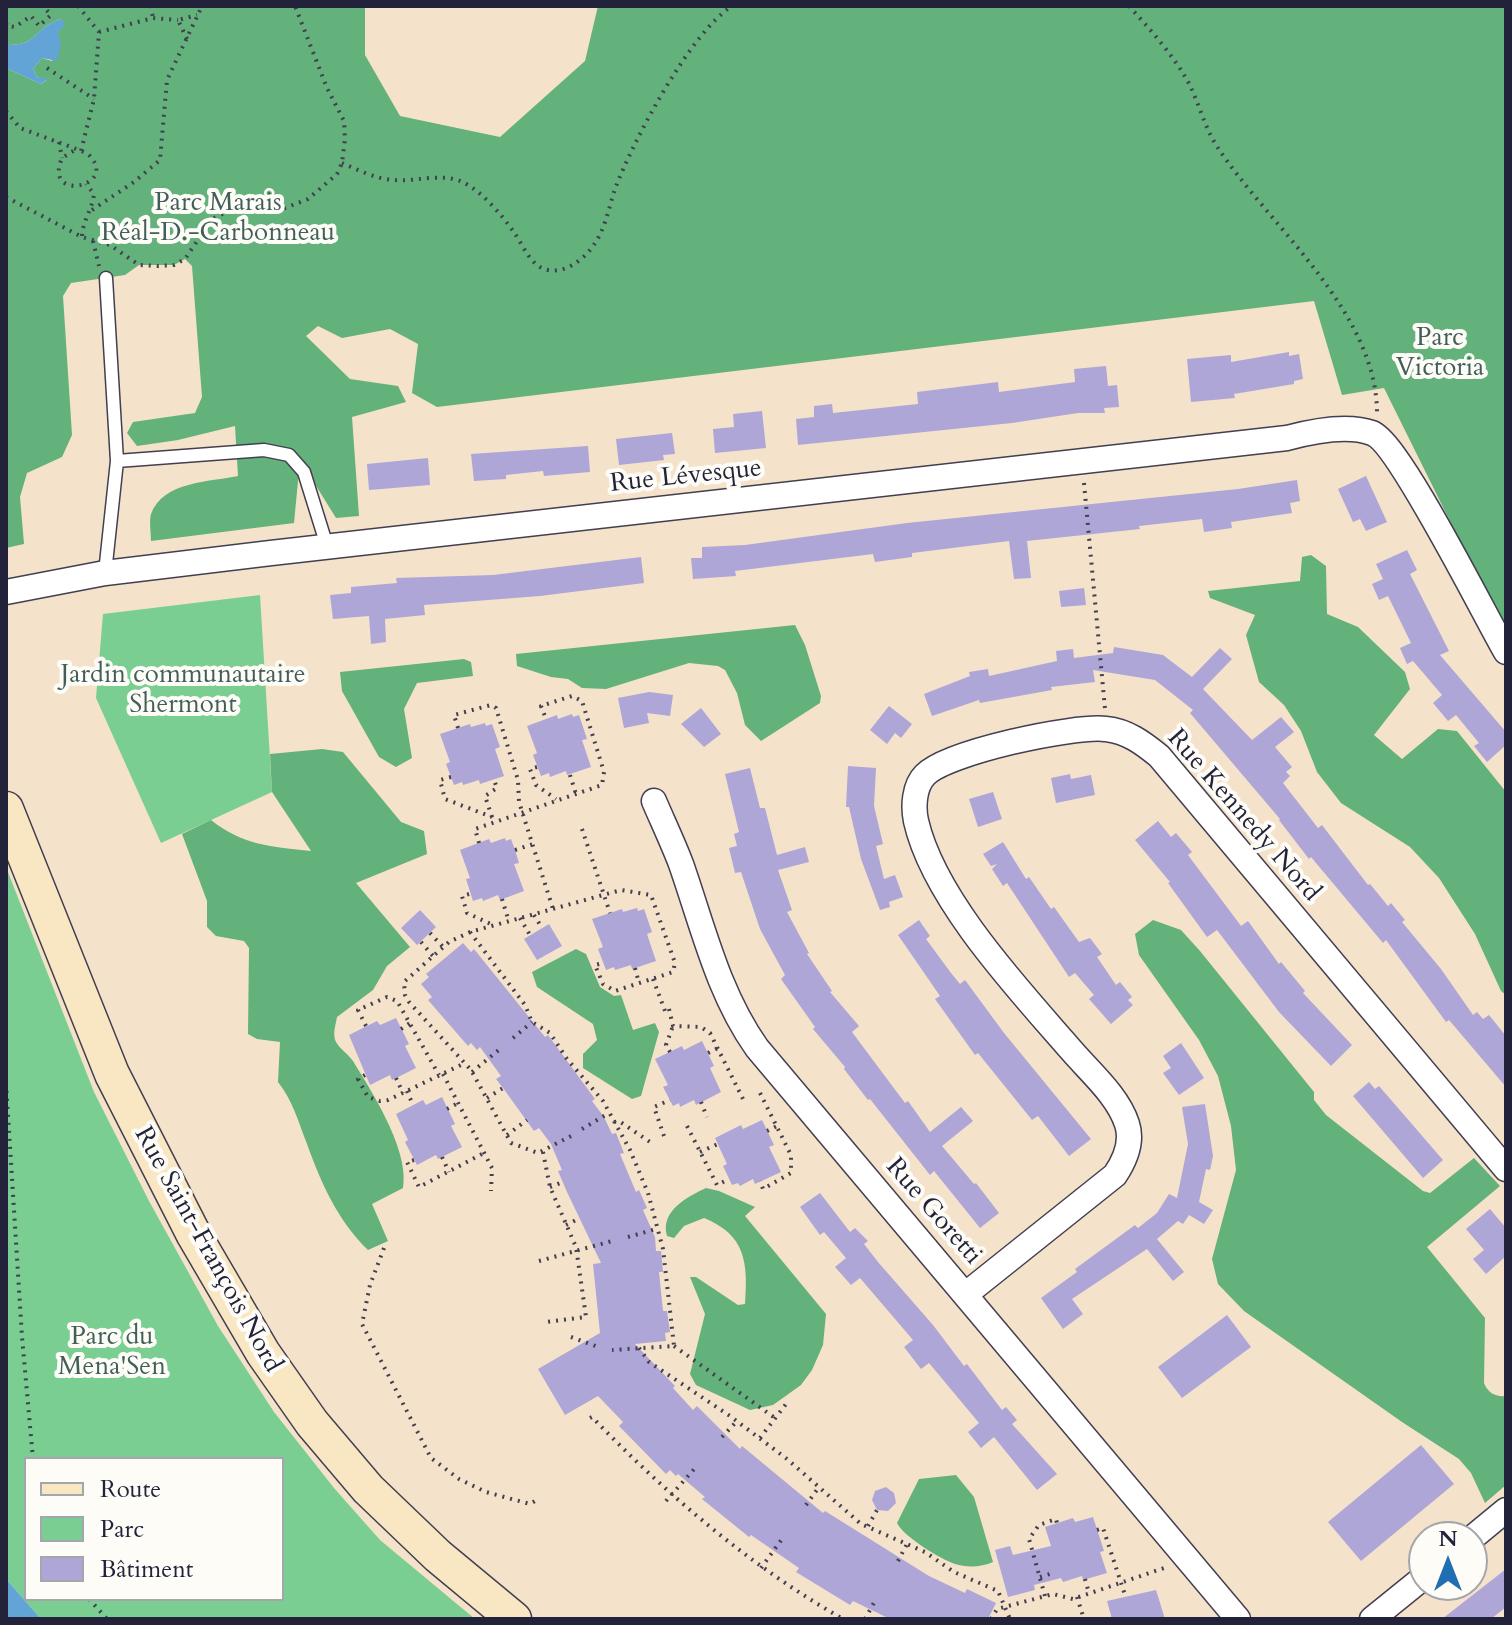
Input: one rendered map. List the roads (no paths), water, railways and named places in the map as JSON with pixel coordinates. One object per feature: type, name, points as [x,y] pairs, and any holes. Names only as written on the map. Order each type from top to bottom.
[{"type":"street","name":"Rue Lévesque","points":[[6,592],[105,573],[1344,429],[1373,433],[1384,440],[1413,482],[1506,652]]},
{"type":"street","name":"Rue Kennedy Nord","points":[[966,1294],[1115,1175],[1124,1162],[1128,1147],[1129,1128],[1112,1097],[990,954],[960,913],[941,882],[916,821],[915,804],[924,775],[959,757],[1041,735],[1106,729],[1126,733],[1159,756],[1506,1169]]},
{"type":"street","name":"Rue Goretti","points":[[654,801],[681,864],[716,971],[741,1025],[1238,1619]]},
{"type":"street","name":"Rue Saint-François Nord","points":[[6,809],[118,1086],[194,1235],[263,1353],[312,1423],[368,1489],[438,1556],[514,1619]]},
{"type":"street","points":[[1488,1525],[1506,1510]]},
{"type":"street","points":[[1372,1619],[1408,1590]]},
{"type":"lane","points":[[105,573],[117,461],[106,278]]},
{"type":"lane","points":[[117,461],[264,450],[289,455],[304,472],[327,546]]},
{"type":"water","points":[[61,19],[65,25],[58,32],[61,44],[57,61],[42,58],[33,69],[37,77],[48,79],[41,84],[6,68],[6,45],[25,43]]},
{"type":"water","points":[[6,1579],[41,1619],[6,1619]]},
{"type":"park label","name":"Parc Marais Réal-D.-Carbonneau","points":[[218,219]]},
{"type":"park label","name":"Parc Victoria","points":[[1440,354]]},
{"type":"park label","name":"Jardin communautaire Shermont","points":[[183,691]]},
{"type":"park label","name":"Parc du Mena'Sen","points":[[112,1353]]}]
